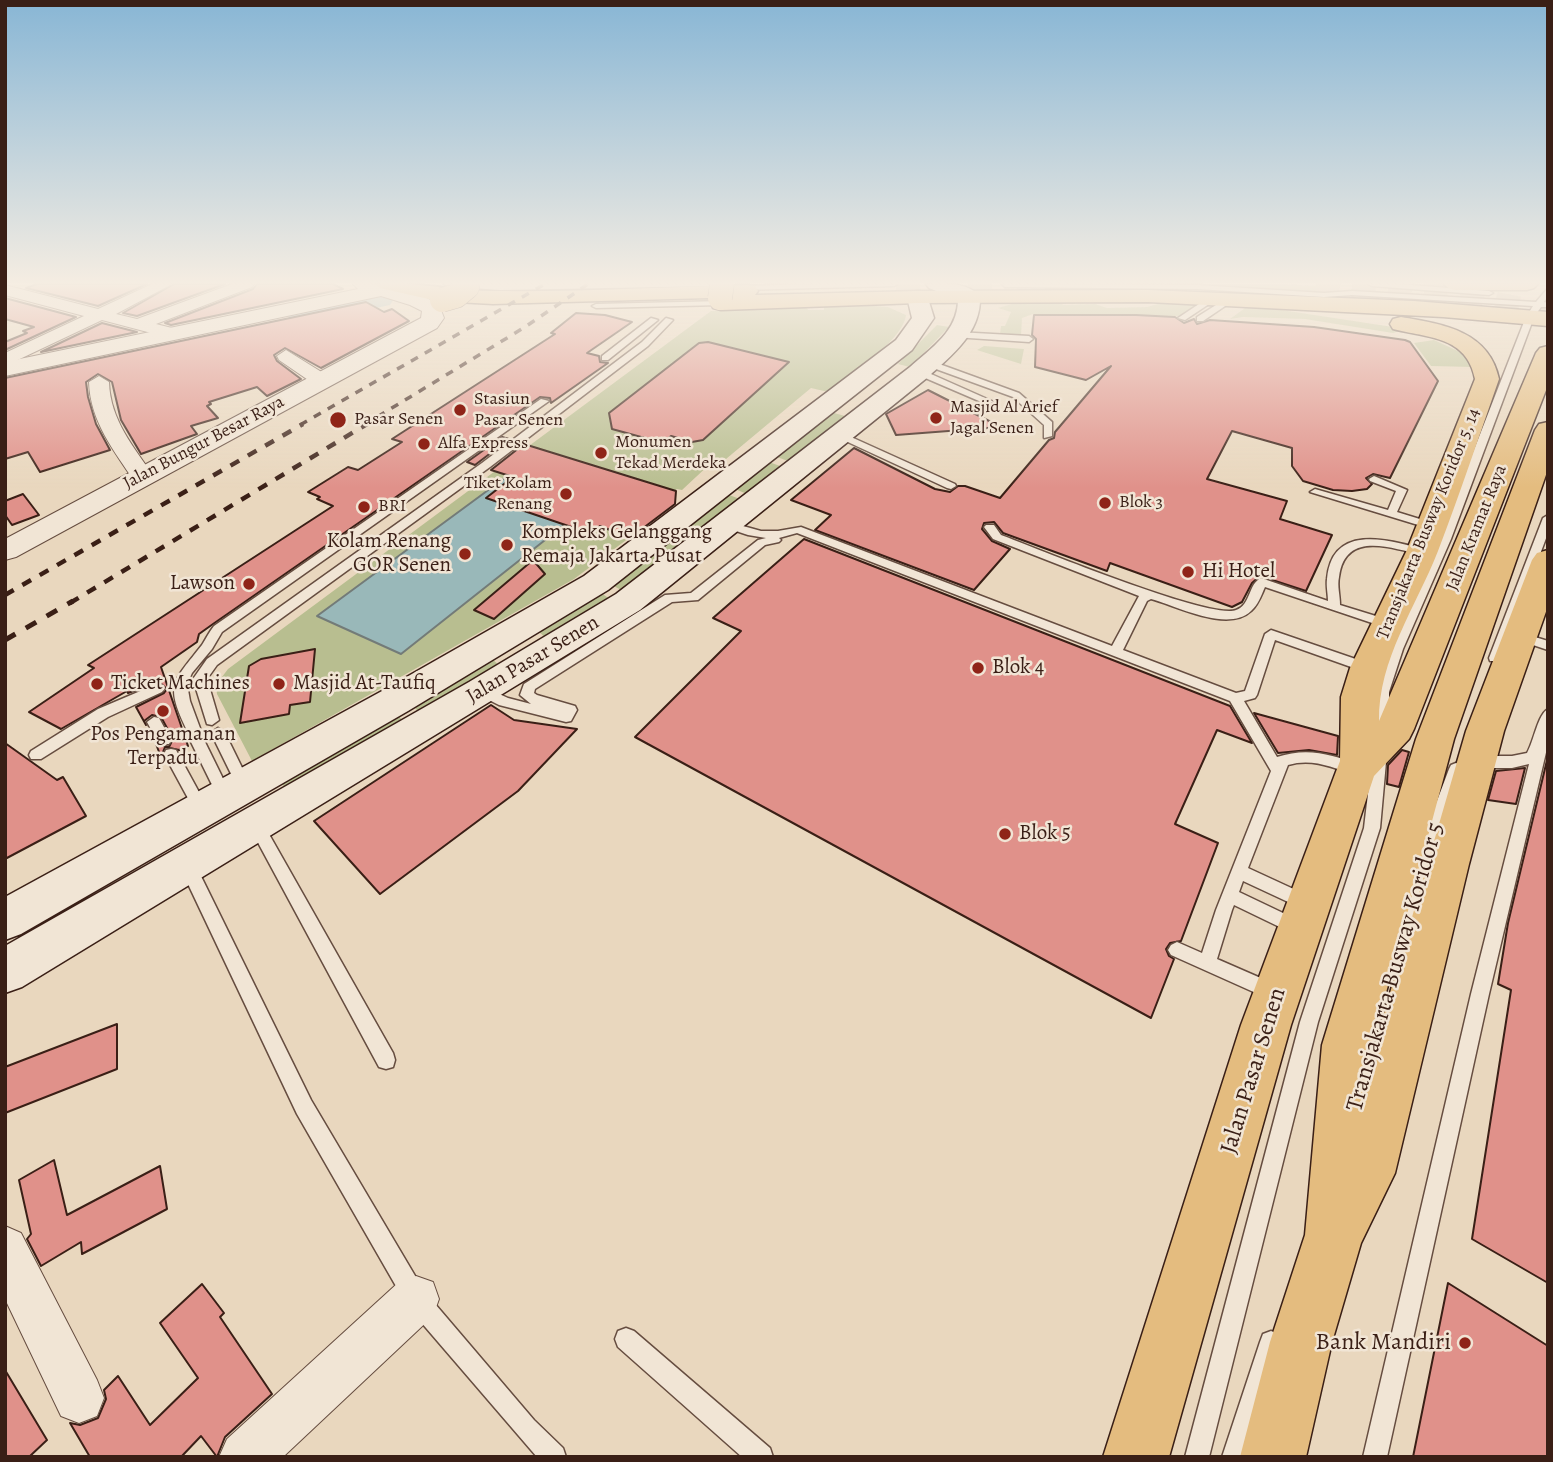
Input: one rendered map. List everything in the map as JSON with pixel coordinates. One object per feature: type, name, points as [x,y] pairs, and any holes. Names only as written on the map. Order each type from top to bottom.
[{"type":"main road","name":"Jalan Pasar Senen","points":[[5,971],[186,864],[231,805],[596,583],[896,352]]},
{"type":"main road","name":"Jalan Pasar Senen","points":[[5,920],[231,805],[482,691],[583,631],[658,592],[725,524],[840,435],[939,352]]},
{"type":"main road","points":[[1366,759],[1360,697],[1368,668],[1389,621],[1416,541],[1487,379],[1487,365],[1479,352]]},
{"type":"main road","name":"Jalan Kramat Raya","points":[[1449,741],[1548,353]]},
{"type":"main road","points":[[875,370],[918,372]]},
{"type":"main road","name":"Jalan Kramat Raya","points":[[1449,741],[1548,430]]},
{"type":"main road","name":"Jalan Pasar Senen","points":[[1136,1457],[1278,994],[1304,916],[1366,759],[1395,729],[1449,741],[1485,731],[1535,641],[1546,572]]},
{"type":"main road","name":"Jalan Pasar Senen","points":[[1273,1457],[1301,1342],[1339,1157],[1347,1045],[1449,741]]},
{"type":"main road","name":"Jalan Pasar Senen","points":[[1322,1233],[1367,1173],[1447,863],[1449,741]]},
{"type":"street","points":[[5,360],[22,352]]},
{"type":"street","points":[[5,369],[86,352]]},
{"type":"street","name":"Jalan Bungur Besar Raya","points":[[5,551],[374,352]]},
{"type":"street","points":[[286,356],[321,380]]},
{"type":"street","points":[[99,382],[105,416],[111,430],[143,477]]},
{"type":"street","points":[[5,1249],[79,1398]]},
{"type":"street","points":[[245,1457],[416,1299]]},
{"type":"lane","points":[[605,358],[612,352]]},
{"type":"lane","points":[[231,805],[215,727],[200,679],[212,662],[519,441],[634,352]]},
{"type":"lane","name":"Transjakarta Busway Koridor 5, 14","points":[[1366,759],[1382,692],[1397,649],[1445,539],[1520,352]]},
{"type":"lane","points":[[918,372],[989,402]]},
{"type":"lane","points":[[918,372],[1016,395],[1049,424],[1047,436]]},
{"type":"lane","points":[[36,755],[103,713],[168,684],[210,643],[218,629],[544,401]]},
{"type":"lane","points":[[497,435],[519,441]]},
{"type":"lane","points":[[840,435],[951,486]]},
{"type":"lane","points":[[1374,479],[1402,490],[1391,514]]},
{"type":"lane","points":[[1315,492],[1391,514],[1416,541]]},
{"type":"lane","name":"Transjakarta Busway Koridor 5","points":[[1410,927],[1437,822],[1449,741],[1548,518]]},
{"type":"lane","points":[[725,524],[751,535],[769,536],[797,530],[1235,698],[1250,695],[1271,634],[1368,668]]},
{"type":"lane","points":[[993,532],[1149,595],[1217,615],[1236,615],[1249,607],[1261,582],[1389,621]]},
{"type":"lane","points":[[482,691],[504,702],[566,717],[570,710],[533,699],[527,695],[529,687],[658,592],[694,597],[762,541],[804,535]]},
{"type":"lane","points":[[1334,604],[1331,591],[1338,556],[1351,544],[1369,541],[1416,541]]},
{"type":"lane","points":[[1116,651],[1142,599],[1149,595]]},
{"type":"lane","points":[[168,684],[182,695],[196,735],[231,805],[386,1060]]},
{"type":"lane","points":[[140,696],[167,747],[231,805]]},
{"type":"lane","points":[[1235,698],[1278,771]]},
{"type":"lane","points":[[1375,1457],[1480,994],[1548,714]]},
{"type":"lane","points":[[1449,741],[1512,762],[1532,758],[1542,742]]},
{"type":"lane","points":[[1197,1457],[1309,1022],[1372,828],[1366,759],[1295,756],[1282,761],[1207,962]]},
{"type":"lane","points":[[186,864],[304,1107],[416,1299],[554,1457]]},
{"type":"lane","points":[[1239,871],[1304,916]]},
{"type":"lane","points":[[1230,895],[1304,916]]},
{"type":"lane","points":[[1177,950],[1278,994]]},
{"type":"lane","name":"Transjakarta Busway Koridor 5","points":[[1339,1157],[1362,1095]]},
{"type":"lane","points":[[1234,1457],[1276,1328]]},
{"type":"lane","points":[[626,1339],[761,1457]]},
{"type":"green space","name":"Kompleks Gelanggang Remaja Jakarta Pusat","points":[[655,352],[879,352],[828,392],[811,388],[726,459],[711,463],[682,490],[677,489],[667,496],[665,511],[574,579],[252,761],[217,694],[216,685],[228,669]]},
{"type":"green space","points":[[910,352],[924,352],[910,367],[898,364]]},
{"type":"green space","points":[[984,352],[1023,352],[1021,364]]},
{"type":"green space","points":[[1421,352],[1460,352],[1473,367],[1431,366]]},
{"type":"green space","points":[[834,413],[845,416],[788,461],[777,457]]},
{"type":"green space","points":[[769,462],[780,466],[747,494],[735,489]]},
{"type":"green space","points":[[729,495],[740,499],[623,591],[612,585]]},
{"type":"green space","points":[[601,593],[610,599],[547,639],[539,632]]},
{"type":"green space","points":[[492,659],[501,667],[420,713],[412,705]]},
{"type":"green space","points":[[396,713],[405,723],[287,790],[278,779]]},
{"type":"water","name":"Kolam Renang GOR Senen","points":[[525,463],[607,491],[401,654],[317,616]]},
{"type":"building","points":[[127,352],[278,352],[274,355],[277,361],[301,379],[267,396],[257,387],[209,402],[211,404],[207,406],[218,418],[191,426],[197,434],[141,454],[121,420],[112,382],[98,374],[86,382],[88,397],[96,424],[110,450],[40,472],[28,452],[5,459],[5,378]]},
{"type":"building","points":[[293,352],[351,352],[321,368]]},
{"type":"building","points":[[527,352],[588,352],[599,356],[600,362],[608,363],[551,403],[550,398],[540,397],[213,624],[199,634],[197,642],[161,667],[188,746],[179,750],[165,747],[161,757],[156,744],[169,747],[173,739],[161,717],[152,715],[144,721],[146,725],[136,707],[164,693],[167,689],[159,682],[128,693],[127,691],[61,729],[29,712],[94,668],[88,665],[333,506],[308,492],[348,467],[358,470],[402,442],[392,439]]},
{"type":"building","points":[[687,352],[749,352],[789,362],[703,440],[692,442],[671,436],[663,443],[612,429],[609,413]]},
{"type":"building","points":[[1036,352],[1417,352],[1438,381],[1390,478],[1373,474],[1366,478],[1372,484],[1367,489],[1333,490],[1303,481],[1292,466],[1292,448],[1232,431],[1207,479],[1287,501],[1280,519],[1332,535],[1306,591],[1260,576],[1252,583],[1242,602],[1232,607],[1110,563],[1107,571],[1003,533],[994,522],[984,523],[982,529],[992,541],[1010,549],[974,590],[815,530],[831,515],[791,500],[854,448],[935,489],[950,492],[958,486],[965,486],[1000,498],[1049,440],[1054,438],[1055,432],[1111,366],[1086,380],[1035,367]]},
{"type":"building","name":"Masjid Al Arief Jagal Senen","points":[[928,390],[1001,427],[896,435],[886,414]]},
{"type":"building","points":[[502,437],[509,439],[475,465],[467,462]]},
{"type":"building","points":[[524,444],[676,491],[675,504],[630,538],[600,526],[592,534],[486,498],[513,477],[491,470]]},
{"type":"building","points":[[23,494],[39,515],[12,525],[5,515],[5,501]]},
{"type":"building","name":"Blok 5","points":[[804,539],[1230,706],[1252,743],[1217,730],[1175,824],[1218,843],[1181,941],[1170,943],[1166,949],[1174,959],[1151,1018],[635,737],[741,631],[713,618]]},
{"type":"building","points":[[533,560],[545,574],[494,619],[474,610]]},
{"type":"building","name":"Masjid At-Taufiq","points":[[315,649],[310,702],[290,705],[289,714],[240,723],[249,666],[261,659]]},
{"type":"building","points":[[491,705],[514,720],[577,729],[518,791],[380,894],[314,821]]},
{"type":"building","points":[[1254,713],[1338,736],[1337,755],[1309,750],[1278,753]]},
{"type":"building","points":[[5,743],[57,780],[63,777],[86,816],[5,859]]},
{"type":"building","points":[[1402,750],[1409,752],[1399,787],[1387,784],[1388,765]]},
{"type":"building","points":[[1548,756],[1548,1283],[1472,1239],[1511,990],[1498,984],[1508,923]]},
{"type":"building","points":[[1525,768],[1516,804],[1488,800],[1496,771]]},
{"type":"building","points":[[117,1024],[117,1069],[5,1113],[5,1067]]},
{"type":"building","points":[[54,1160],[67,1215],[160,1166],[167,1209],[82,1254],[81,1242],[41,1266],[27,1239],[31,1234],[19,1180]]},
{"type":"building","points":[[1448,1283],[1548,1346],[1548,1457],[1413,1457]]},
{"type":"building","points":[[202,1284],[224,1313],[220,1317],[272,1394],[225,1437],[217,1457],[201,1436],[181,1457],[90,1457],[70,1423],[80,1425],[98,1418],[106,1399],[104,1390],[118,1376],[150,1425],[198,1378],[160,1323]]},
{"type":"building","points":[[5,1370],[47,1440],[29,1457],[5,1457]]},
{"type":"railway","points":[[300,425],[426,352]]},
{"type":"railway","points":[[364,425],[484,352]]},
{"type":"railway","points":[[5,595],[303,424]]},
{"type":"railway","points":[[70,603],[367,424]]},
{"type":"railway","points":[[5,640],[73,601]]},
{"type":"place","name":"Stasiun Pasar Senen","points":[[460,410]]},
{"type":"place","name":"Masjid Al Arief Jagal Senen","points":[[936,418]]},
{"type":"place","name":"Pasar Senen","points":[[338,420]]},
{"type":"place","name":"Alfa Express","points":[[424,444]]},
{"type":"place","name":"Monumen Tekad Merdeka","points":[[601,453]]},
{"type":"place","name":"Tiket Kolam Renang","points":[[566,494]]},
{"type":"place","name":"Blok 3","points":[[1105,503]]},
{"type":"place","name":"BRI","points":[[364,507]]},
{"type":"place","name":"Kompleks Gelanggang Remaja Jakarta Pusat","points":[[507,545]]},
{"type":"place","name":"Kolam Renang GOR Senen","points":[[465,554]]},
{"type":"place","name":"Hi Hotel","points":[[1188,572]]},
{"type":"place","name":"Lawson","points":[[249,584]]},
{"type":"place","name":"Blok 4","points":[[978,668]]},
{"type":"place","name":"Ticket Machines","points":[[97,684]]},
{"type":"place","name":"Masjid At-Taufiq","points":[[279,684]]},
{"type":"place","name":"Pos Pengamanan Terpadu","points":[[163,711]]},
{"type":"place","name":"Blok 5","points":[[1005,834]]},
{"type":"place","name":"Bank Mandiri","points":[[1465,1343]]}]
